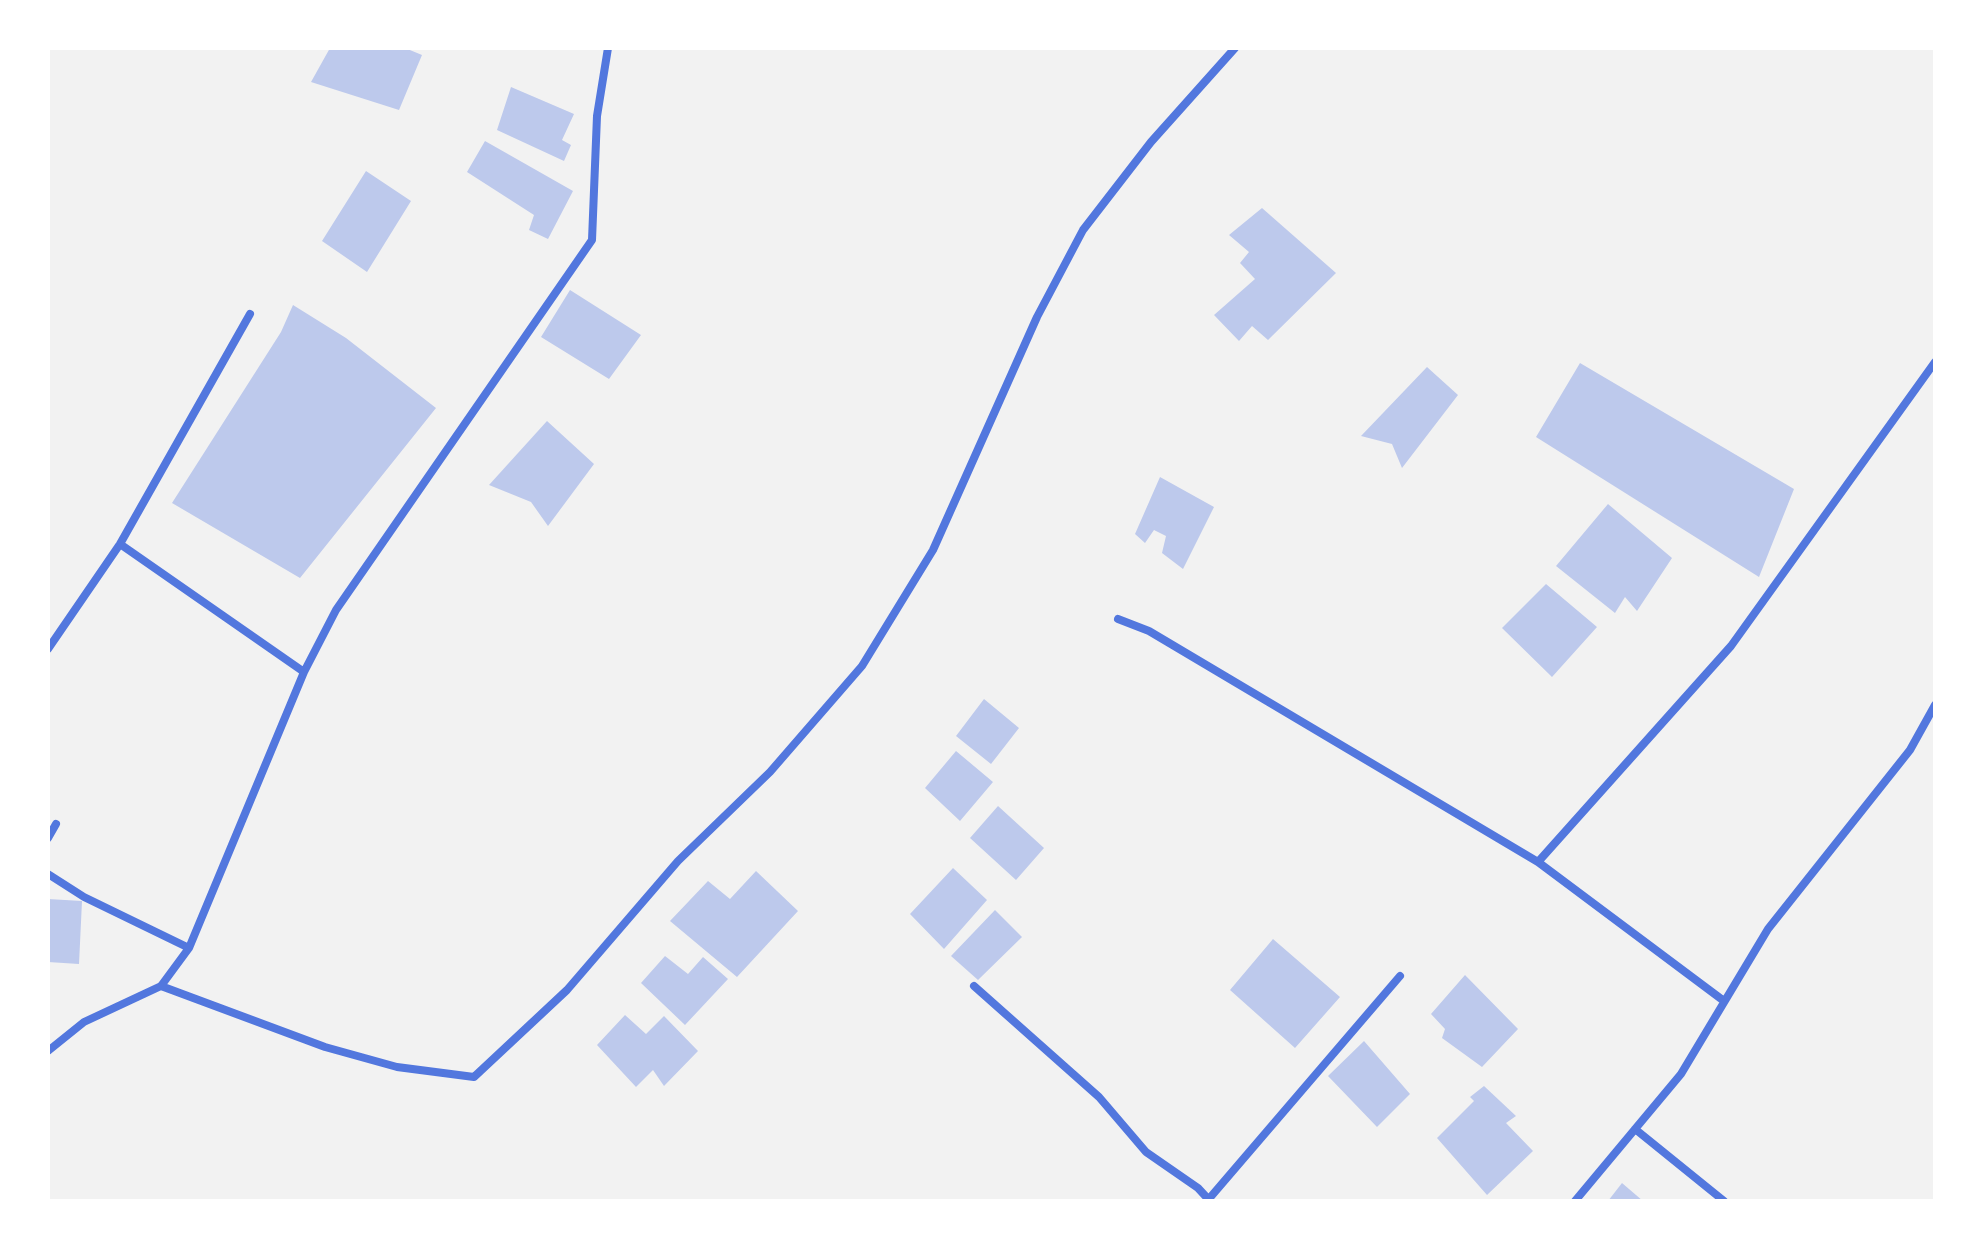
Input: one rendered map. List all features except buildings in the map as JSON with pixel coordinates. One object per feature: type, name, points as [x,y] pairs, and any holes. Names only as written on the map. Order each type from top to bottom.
[{"type":"street","points":[[48,1051],[84,1022],[161,986],[189,948],[304,672],[336,610],[592,240],[597,116],[608,48]]},
{"type":"street","points":[[161,986],[261,1026],[325,1047],[397,1067],[474,1077],[567,990],[678,861],[770,772],[862,666],[933,550],[1037,317],[1083,230],[1151,142],[1235,48]]},
{"type":"street","points":[[48,649],[120,544],[250,314]]},
{"type":"street","points":[[1538,862],[1731,646],[1935,362]]},
{"type":"street","points":[[120,544],[304,672]]},
{"type":"street","points":[[1118,619],[1149,631],[1538,862],[1724,1001]]},
{"type":"street","points":[[1575,1201],[1681,1074],[1768,929],[1910,750],[1935,705]]},
{"type":"street","points":[[48,838],[56,824]]},
{"type":"street","points":[[48,874],[84,897],[189,948]]},
{"type":"street","points":[[974,986],[1099,1097],[1146,1152],[1198,1188],[1209,1200],[1400,976]]},
{"type":"street","points":[[1635,1129],[1724,1201]]}]
